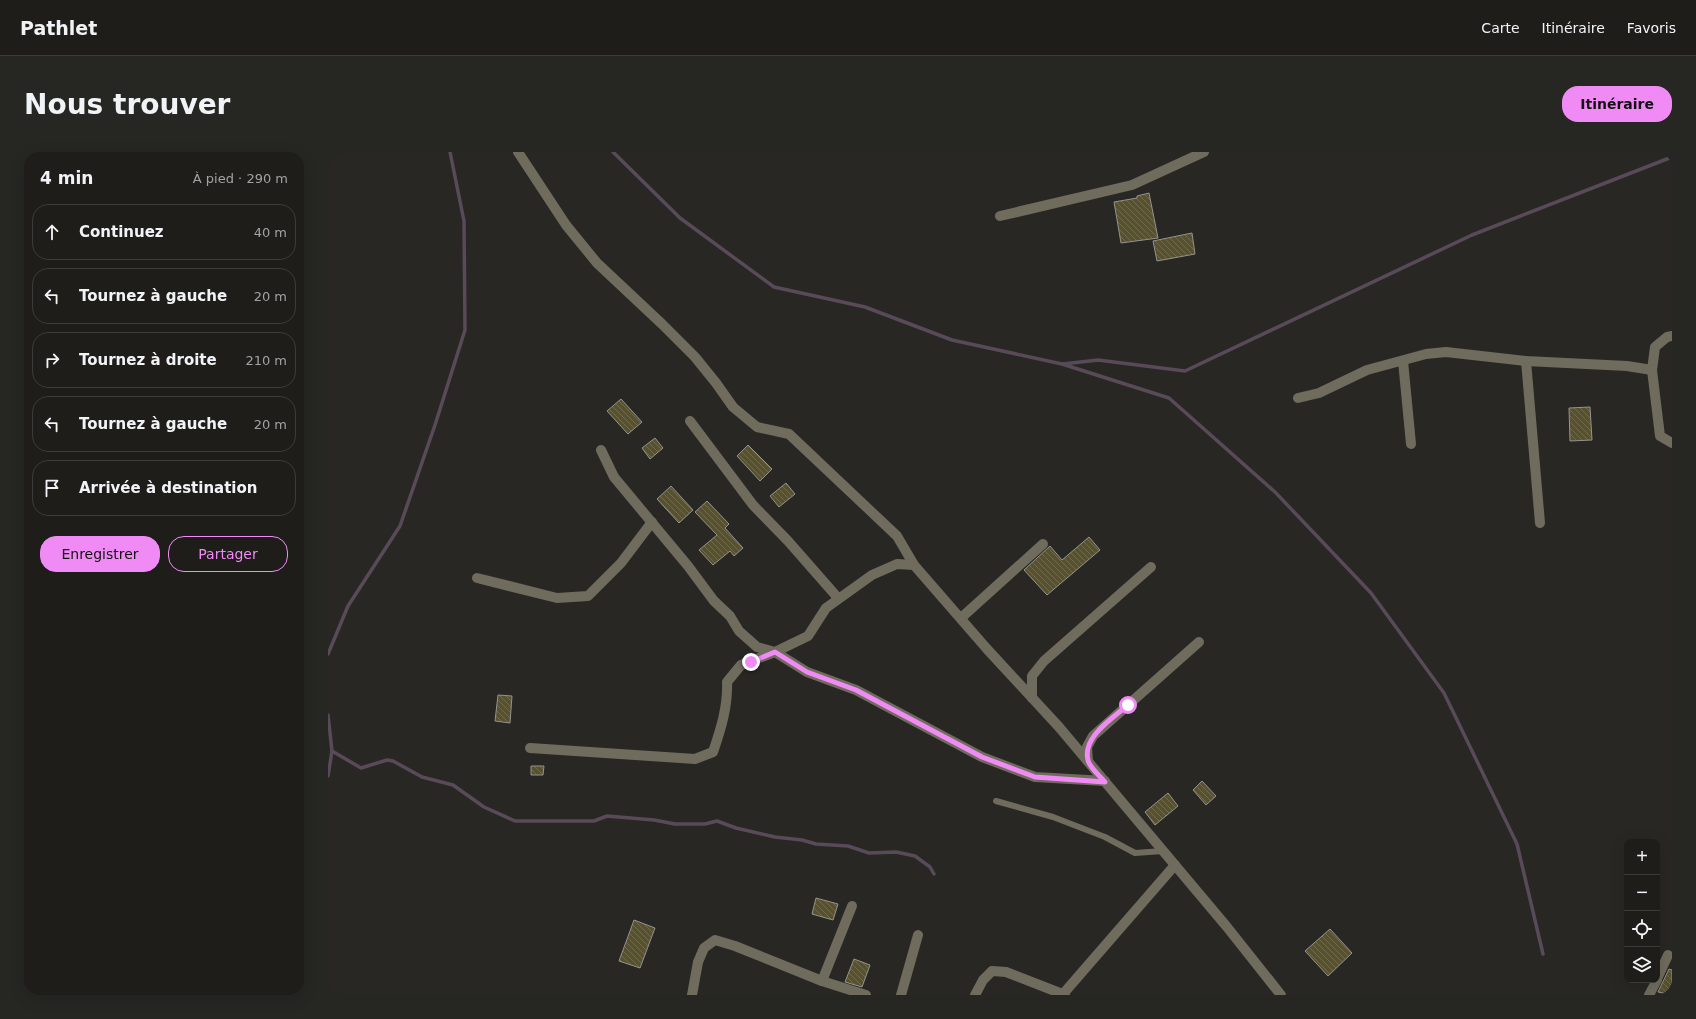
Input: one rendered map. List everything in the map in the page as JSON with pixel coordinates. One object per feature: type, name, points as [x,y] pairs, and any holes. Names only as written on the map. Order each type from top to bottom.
[{"type":"street","points":[[518,152],[566,225],[597,263],[695,357],[716,383],[732,407],[757,427],[789,434],[897,536],[914,565],[1088,761],[1281,995]]},
{"type":"street","points":[[1000,216],[1132,185],[1204,152]]},
{"type":"street","points":[[1672,336],[1667,337],[1655,347],[1652,370],[1660,436],[1672,443]]},
{"type":"street","points":[[1298,398],[1319,393],[1366,370],[1426,354],[1446,352],[1526,361],[1627,366],[1652,370]]},
{"type":"street","points":[[1403,361],[1411,444]]},
{"type":"street","points":[[1526,361],[1540,524]]},
{"type":"street","points":[[690,421],[753,505],[788,541],[838,598]]},
{"type":"street","points":[[601,450],[614,477],[688,566],[714,601],[730,616],[739,631],[757,647],[775,652],[807,672],[856,690],[982,757],[1035,777],[1105,782]]},
{"type":"street","points":[[477,578],[557,598],[588,596],[621,563],[652,522]]},
{"type":"street","points":[[961,618],[1043,544]]},
{"type":"street","points":[[530,748],[695,759],[713,752],[720,732],[728,696],[727,682],[741,665],[775,652],[808,636],[826,608],[872,575],[897,564],[914,565]]},
{"type":"street","points":[[1032,698],[1032,676],[1044,661],[1151,567]]},
{"type":"street","points":[[1088,761],[1087,747],[1093,736],[1199,642]]},
{"type":"street","points":[[975,995],[983,980],[992,971],[1006,972],[1064,995],[1175,865]]},
{"type":"street","points":[[822,981],[852,906]]},
{"type":"street","points":[[901,995],[918,935]]},
{"type":"street","points":[[692,995],[698,962],[704,948],[715,940],[735,946],[822,981],[866,995]]},
{"type":"street","points":[[1660,973],[1668,955]]},
{"type":"street","points":[[1650,995],[1656,983]]},
{"type":"lane","points":[[996,801],[1053,817],[1104,837],[1135,853],[1163,851]]},
{"type":"building","points":[[1149,193],[1158,238],[1121,243],[1114,202],[1137,198],[1137,196]]},
{"type":"building","points":[[1192,233],[1195,254],[1157,261],[1153,241]]},
{"type":"building","points":[[621,399],[642,422],[628,434],[607,411]]},
{"type":"building","points":[[1590,407],[1592,440],[1570,441],[1569,408]]},
{"type":"building","points":[[655,438],[663,448],[650,459],[642,448]]},
{"type":"building","points":[[748,445],[772,469],[760,481],[737,456]]},
{"type":"building","points":[[786,483],[795,494],[779,507],[770,496]]},
{"type":"building","points":[[671,486],[693,510],[679,523],[657,499]]},
{"type":"building","points":[[707,501],[729,524],[725,528],[743,548],[734,556],[730,551],[713,565],[699,550],[717,535],[695,512]]},
{"type":"building","points":[[1089,537],[1100,550],[1047,595],[1024,570],[1050,546],[1062,560]]},
{"type":"building","points":[[498,695],[512,696],[510,723],[495,721]]},
{"type":"building","points":[[531,766],[544,766],[543,775],[531,775]]},
{"type":"building","points":[[1202,781],[1216,796],[1206,805],[1193,790]]},
{"type":"building","points":[[1168,793],[1178,806],[1155,825],[1145,812]]},
{"type":"building","points":[[816,898],[838,904],[833,920],[812,914]]},
{"type":"building","points":[[634,920],[655,928],[640,968],[619,961]]},
{"type":"building","points":[[1330,929],[1352,953],[1328,976],[1305,951]]},
{"type":"building","points":[[854,959],[870,965],[862,987],[845,982]]},
{"type":"building","points":[[1669,969],[1672,970],[1672,995],[1658,992]]},
{"type":"waterway","points":[[328,654],[348,606],[400,526],[435,425],[465,330],[464,221],[450,152]]},
{"type":"waterway","points":[[613,152],[680,218],[774,287],[865,307],[952,340],[1062,364],[1169,398],[1275,492],[1371,593],[1444,693],[1517,844],[1543,954]]},
{"type":"waterway","points":[[1063,364],[1098,360],[1185,371],[1472,235],[1672,157]]},
{"type":"waterway","points":[[328,715],[332,751],[328,776]]},
{"type":"waterway","points":[[332,751],[361,768],[387,760],[393,761],[422,777],[453,785],[484,807],[515,821],[594,821],[607,816],[654,820],[675,824],[705,824],[717,821],[736,828],[775,837],[802,840],[816,844],[848,846],[869,853],[896,852],[915,856],[930,867],[934,874]]},
{"type":"route","points":[[751,662],[775,652],[807,672],[856,690],[982,757],[1035,777],[1105,782],[1088,761],[1087,747],[1093,736],[1128,705]]}]
